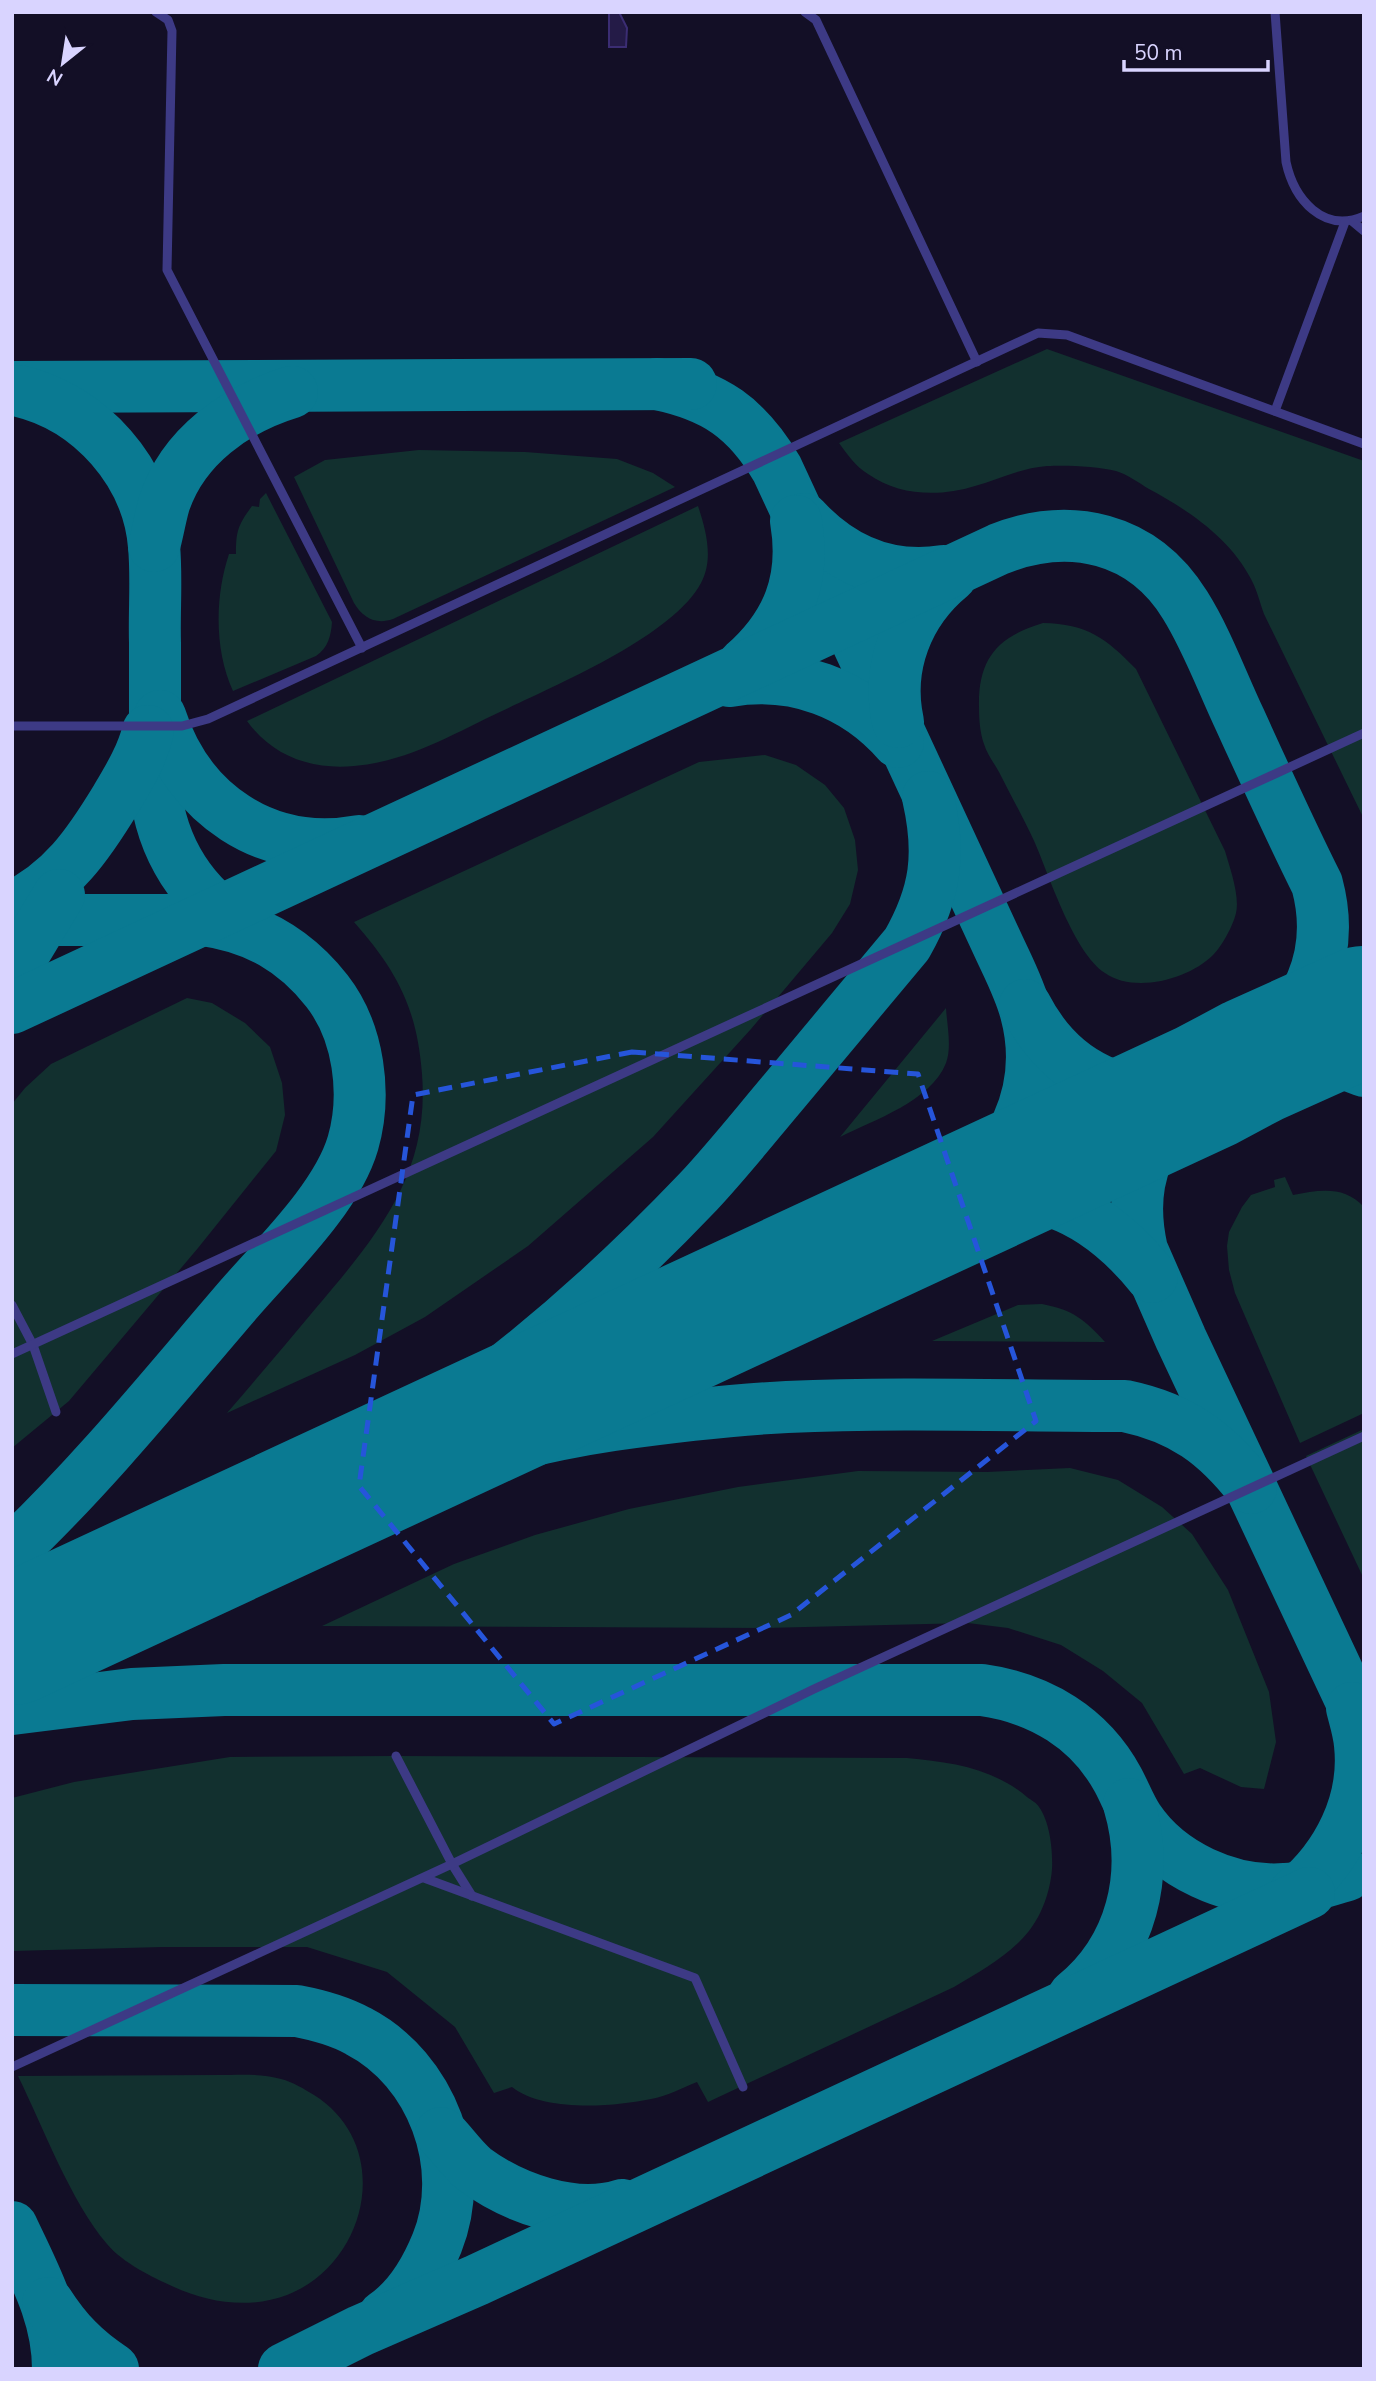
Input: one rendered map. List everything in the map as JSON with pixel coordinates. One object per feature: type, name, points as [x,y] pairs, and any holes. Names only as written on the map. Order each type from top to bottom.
[{"type":"lane","points":[[156,12],[168,20],[172,31],[167,270],[362,648]]},
{"type":"lane","points":[[805,12],[816,20],[977,362]]},
{"type":"lane","points":[[1275,12],[1286,162],[1290,182],[1309,208],[1327,218],[1348,222],[1364,231]]},
{"type":"lane","points":[[1275,411],[1348,222],[1364,216]]},
{"type":"lane","points":[[12,726],[182,726],[208,719],[1038,333],[1067,335],[1364,444]]},
{"type":"lane","points":[[12,1354],[1364,733]]},
{"type":"lane","points":[[12,1305],[33,1345],[56,1412]]},
{"type":"lane","points":[[12,2067],[424,1878],[814,1689],[1364,1436]]},
{"type":"lane","points":[[396,1756],[452,1864],[472,1896]]},
{"type":"lane","points":[[424,1878],[695,1978],[743,2087]]},
{"type":"highlighted area","points":[[632,1052],[918,1074],[1036,1421],[791,1615],[554,1724],[359,1486],[413,1095]]},
{"type":"green space","points":[[1047,349],[1364,461],[1364,819],[1264,614],[1251,579],[1232,551],[1207,526],[1124,474],[1109,469],[1037,467],[962,490],[920,492],[893,487],[880,481],[852,460],[839,443]]},
{"type":"green space","points":[[419,450],[525,452],[617,459],[653,473],[675,487],[393,619],[376,621],[362,613],[354,603],[294,477],[325,460]]},
{"type":"green space","points":[[266,493],[332,622],[331,632],[326,645],[316,656],[233,691],[222,658],[220,641],[221,587],[229,554],[236,554],[237,534],[241,523],[252,506],[259,507],[260,499]]},
{"type":"green space","points":[[698,506],[706,535],[707,564],[701,583],[687,603],[666,622],[611,657],[448,737],[393,759],[354,766],[323,766],[281,752],[257,733],[247,721]]},
{"type":"green space","points":[[1043,623],[1072,626],[1095,635],[1136,669],[1225,851],[1237,899],[1232,924],[1213,955],[1203,964],[1176,977],[1146,983],[1131,982],[1105,973],[1094,963],[1073,932],[1031,834],[985,748],[979,707],[982,676],[987,663],[993,652],[1013,635]]},
{"type":"green space","points":[[765,755],[796,765],[825,785],[844,808],[855,840],[858,870],[850,904],[832,933],[751,1029],[653,1137],[528,1246],[425,1317],[355,1355],[227,1413],[378,1229],[395,1202],[417,1143],[422,1110],[422,1074],[410,1010],[393,974],[354,922],[699,762]]},
{"type":"green space","points":[[187,998],[212,1003],[245,1023],[270,1047],[282,1083],[285,1115],[276,1151],[69,1401],[12,1448],[12,1104],[51,1064]]},
{"type":"green space","points":[[946,1008],[949,1050],[939,1076],[915,1099],[840,1137]]},
{"type":"green space","points":[[1285,1177],[1293,1195],[1322,1191],[1340,1192],[1364,1207],[1364,1413],[1300,1443],[1235,1293],[1227,1246],[1229,1232],[1251,1195],[1275,1187],[1274,1180]]},
{"type":"green space","points":[[1042,1304],[1062,1309],[1077,1317],[1105,1342],[932,1341],[1018,1305]]},
{"type":"green space","points":[[1364,1429],[1364,1577],[1363,1577],[1306,1456]]},
{"type":"green space","points":[[1070,1468],[1118,1480],[1162,1507],[1192,1534],[1228,1590],[1269,1692],[1276,1742],[1264,1789],[1241,1787],[1200,1768],[1184,1774],[1142,1703],[1103,1671],[1061,1645],[1008,1628],[968,1623],[765,1628],[322,1626],[454,1564],[535,1535],[629,1509],[738,1487],[858,1471],[987,1472]]},
{"type":"green space","points":[[230,1757],[907,1758],[955,1764],[1000,1779],[1038,1806],[1046,1820],[1050,1837],[1051,1879],[1046,1898],[1033,1926],[1013,1948],[988,1966],[954,1987],[708,2102],[697,2082],[657,2098],[598,2105],[541,2101],[512,2087],[494,2093],[455,2027],[387,1972],[307,1947],[12,1951],[12,1798],[74,1782]]},
{"type":"green space","points":[[250,2075],[285,2080],[314,2095],[339,2117],[355,2143],[362,2172],[361,2202],[353,2231],[337,2257],[315,2279],[287,2295],[244,2303],[187,2293],[129,2263],[107,2244],[81,2207],[18,2076]]},
{"type":"building","points":[[609,12],[619,12],[627,28],[626,47],[609,47]]},
{"type":"taxiway","points":[[657,384],[696,395],[728,412],[754,436],[777,469],[1020,995],[1031,1042],[1031,1070],[1027,1098],[1018,1123],[987,1170],[967,1190],[943,1207]]},
{"type":"taxiway","points":[[12,387],[691,384]]},
{"type":"taxiway","points":[[19,391],[70,412],[92,428],[128,469],[140,493],[149,519],[155,558],[155,787],[158,809],[164,831],[183,870],[211,903],[247,929]]},
{"type":"taxiway","points":[[154,546],[164,504],[173,483],[198,448],[232,420],[271,399],[292,392]]},
{"type":"taxiway","points":[[804,519],[834,546],[867,564],[904,572],[944,571]]},
{"type":"taxiway","points":[[744,664],[772,634],[790,600],[798,563],[796,521]]},
{"type":"taxiway","points":[[12,1008],[999,549],[1052,536],[1078,536],[1103,541],[1126,550],[1148,564],[1168,582],[1185,605],[1317,884],[1323,936],[1312,982],[1288,1023],[1253,1061]]},
{"type":"taxiway","points":[[898,722],[895,681],[904,642],[922,606],[951,576]]},
{"type":"taxiway","points":[[729,681],[777,679],[822,689],[863,710],[898,742]]},
{"type":"taxiway","points":[[160,716],[173,747],[190,775],[211,799],[235,818],[263,832],[293,841],[325,844],[359,841]]},
{"type":"taxiway","points":[[12,907],[45,886],[84,847],[130,774],[148,731]]},
{"type":"taxiway","points":[[353,1473],[447,1412],[492,1379],[578,1308],[659,1232],[730,1156],[907,944],[924,908],[933,873],[934,837],[928,797]]},
{"type":"taxiway","points":[[12,973],[59,895]]},
{"type":"taxiway","points":[[12,920],[203,920],[222,923],[257,935],[287,952],[315,976],[338,1007],[353,1044],[359,1084],[353,1143],[334,1185],[320,1205],[100,1460],[12,1551]]},
{"type":"taxiway","points":[[1025,1005],[1040,1030],[1058,1051],[1078,1068],[1100,1080],[1124,1089],[1150,1092],[1177,1092],[1206,1086]]},
{"type":"taxiway","points":[[1253,1061],[1296,1056],[1322,1058],[1364,1071]]},
{"type":"taxiway","points":[[1206,1086],[1170,1120],[1156,1138],[1147,1158],[1137,1201],[1142,1250],[1181,1339],[1364,1728]]},
{"type":"taxiway","points":[[943,1207],[1009,1196],[1038,1198],[1057,1203],[1110,1234],[1152,1277]]},
{"type":"taxiway","points":[[277,1517],[443,1464],[570,1432],[700,1414],[829,1406],[1125,1406],[1181,1425],[1211,1445],[1251,1488]]},
{"type":"taxiway","points":[[12,1709],[132,1694],[224,1690],[982,1690],[1024,1700],[1043,1708],[1078,1731],[1106,1762],[1135,1814],[1151,1835],[1166,1850],[1203,1873],[1222,1881],[1264,1889],[1301,1887],[1347,1875]]},
{"type":"taxiway","points":[[1295,1893],[1324,1863],[1346,1827],[1353,1807],[1361,1766],[1352,1708]]},
{"type":"taxiway","points":[[1074,1996],[1094,1977],[1110,1956],[1131,1909],[1137,1857],[1129,1804]]},
{"type":"taxiway","points":[[284,2369],[360,2331],[477,2280],[1309,1893]]},
{"type":"taxiway","points":[[12,2010],[297,2011],[343,2024],[384,2048],[406,2069],[424,2094],[437,2122],[445,2152],[448,2183],[446,2213],[433,2253],[409,2293],[384,2316]]},
{"type":"taxiway","points":[[441,2133],[474,2169],[525,2197],[545,2204],[584,2210],[622,2205]]},
{"type":"taxiway","points":[[12,2227],[49,2313],[58,2369]]},
{"type":"taxiway","points":[[48,2303],[77,2340],[113,2369]]},
{"type":"runway","points":[[12,1640],[1364,1011]]}]
